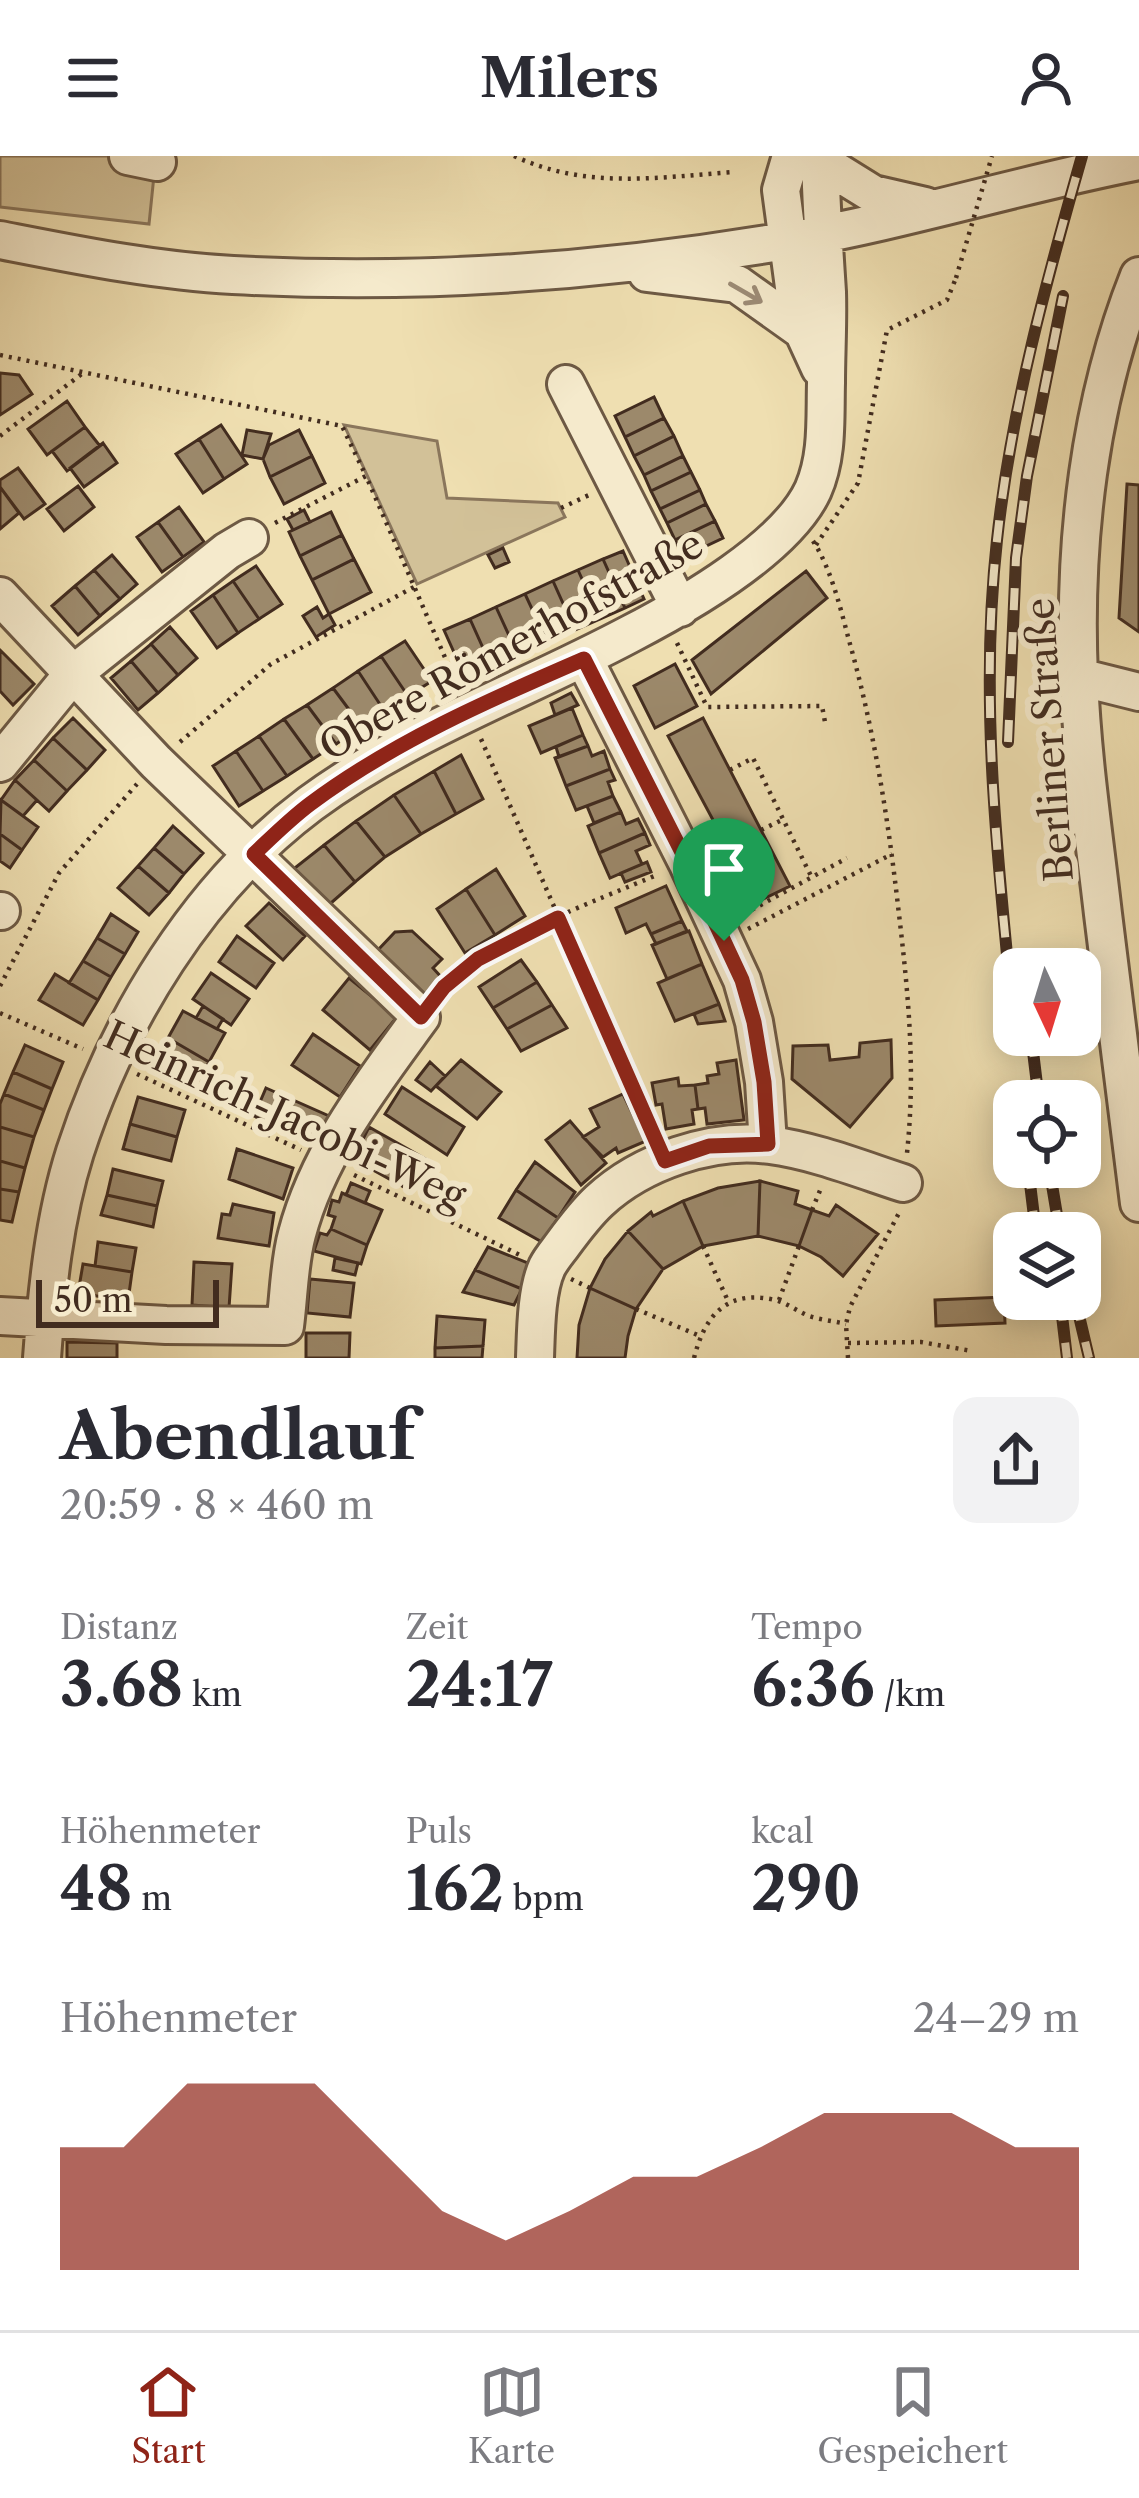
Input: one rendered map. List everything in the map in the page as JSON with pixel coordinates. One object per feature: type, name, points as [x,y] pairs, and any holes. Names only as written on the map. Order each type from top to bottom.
[{"type":"street","points":[[791,156],[782,190],[810,238]]},
{"type":"street","points":[[810,238],[824,156]]},
{"type":"street","points":[[824,156],[831,168],[874,194],[934,208]]},
{"type":"street","points":[[0,240],[128,264],[230,275],[340,278],[596,267],[810,238],[1139,160]]},
{"type":"street","name":"Obere Römerhofstraße","points":[[803,331],[810,238]]},
{"type":"street","name":"Obere Römerhofstraße","points":[[42,1358],[55,1242],[74,1154],[111,1061],[140,1000],[190,926],[254,854],[310,804],[398,748],[672,612],[736,570],[795,518],[812,492],[824,456],[827,293],[810,238]]},
{"type":"street","name":"Obere Römerhofstraße","points":[[596,267],[737,284],[803,331],[826,380]]},
{"type":"street","name":"Berliner Straße","points":[[1139,276],[1129,339],[1093,442],[1078,599],[1088,787],[1139,1203]]},
{"type":"street","points":[[566,384],[672,612]]},
{"type":"street","points":[[0,763],[72,675],[249,538]]},
{"type":"street","points":[[0,596],[156,762],[421,1017],[325,1161],[297,1235],[285,1326],[0,1316]]},
{"type":"street","points":[[584,659],[742,980],[764,1082],[768,1144]]},
{"type":"street","points":[[1079,677],[1139,692]]},
{"type":"street","points":[[535,1358],[546,1268],[599,1201],[665,1161],[709,1146],[768,1144],[903,1183]]},
{"type":"path","points":[[514,156],[545,170],[611,181],[735,172]]},
{"type":"path","points":[[848,1358],[846,1324],[856,1294],[904,1204],[912,1107],[911,1017],[892,854],[859,675],[816,545],[858,483],[887,330],[947,300],[992,156]]},
{"type":"path","points":[[0,355],[342,426],[665,1161]]},
{"type":"path","points":[[0,436],[83,374]]},
{"type":"path","points":[[249,538],[367,476]]},
{"type":"path","points":[[672,612],[707,707],[822,706],[825,722]]},
{"type":"path","points":[[730,770],[752,758],[812,878]]},
{"type":"path","points":[[761,830],[782,820]]},
{"type":"path","points":[[721,935],[892,854]]},
{"type":"path","points":[[721,935],[848,858]]},
{"type":"path","points":[[421,1017],[444,987],[478,959],[687,862]]},
{"type":"path","name":"Heinrich-Jacobi-Weg","points":[[0,1013],[546,1268]]},
{"type":"path","points":[[703,1246],[728,1301]]},
{"type":"path","points":[[779,1300],[799,1246]]},
{"type":"path","points":[[694,1358],[710,1318],[728,1301],[779,1300],[808,1316],[846,1324]]},
{"type":"path","points":[[636,1310],[700,1336]]},
{"type":"path","points":[[848,1343],[921,1342],[972,1351]]},
{"type":"shaded area","points":[[0,156],[156,156],[149,224],[0,207]]},
{"type":"shaded area","points":[[344,425],[437,441],[447,498],[558,503],[565,517],[417,584]]},
{"type":"building","points":[[0,373],[19,375],[32,394],[0,415]]},
{"type":"building","points":[[654,397],[664,418],[625,437],[615,416]]},
{"type":"building","points":[[67,401],[85,427],[47,455],[28,429]]},
{"type":"building","points":[[664,418],[674,436],[634,456],[625,437]]},
{"type":"building","points":[[221,425],[247,464],[224,479],[199,439]]},
{"type":"building","points":[[85,427],[100,446],[67,471],[52,451]]},
{"type":"building","points":[[247,430],[271,434],[263,459],[242,455]]},
{"type":"building","points":[[299,430],[312,456],[270,477],[263,459],[269,445]]},
{"type":"building","points":[[674,436],[683,456],[644,475],[634,456]]},
{"type":"building","points":[[199,439],[224,479],[203,493],[176,454]]},
{"type":"building","points":[[103,443],[117,463],[84,487],[70,468]]},
{"type":"building","points":[[312,456],[325,483],[284,504],[270,477]]},
{"type":"building","points":[[683,456],[691,472],[651,491],[644,475]]},
{"type":"building","points":[[18,468],[45,504],[24,519],[0,487],[0,480]]},
{"type":"building","points":[[691,472],[700,490],[660,509],[651,491]]},
{"type":"building","points":[[1127,484],[1139,485],[1139,632],[1119,618]]},
{"type":"building","points":[[78,486],[94,507],[64,531],[47,509]]},
{"type":"building","points":[[0,487],[19,513],[0,529]]},
{"type":"building","points":[[700,490],[706,504],[667,523],[660,509]]},
{"type":"building","points":[[706,504],[715,521],[675,540],[667,523]]},
{"type":"building","points":[[179,507],[204,542],[183,557],[158,522]]},
{"type":"building","points":[[304,510],[310,522],[293,530],[287,519]]},
{"type":"building","points":[[331,512],[342,535],[300,556],[289,532]]},
{"type":"building","points":[[715,521],[723,538],[683,557],[675,540]]},
{"type":"building","points":[[158,522],[183,557],[162,572],[137,537]]},
{"type":"building","points":[[342,535],[354,559],[312,580],[300,556]]},
{"type":"building","points":[[503,548],[509,562],[495,568],[488,555]]},
{"type":"building","points":[[623,551],[644,599],[625,608],[603,559]]},
{"type":"building","points":[[112,555],[137,584],[120,599],[94,570]]},
{"type":"building","points":[[354,559],[371,592],[329,614],[312,580]]},
{"type":"building","points":[[603,559],[625,608],[600,619],[578,570]]},
{"type":"building","points":[[256,566],[282,604],[259,619],[233,581]]},
{"type":"building","points":[[94,570],[120,599],[100,616],[75,586]]},
{"type":"building","points":[[578,570],[600,619],[575,630],[553,581]]},
{"type":"building","points":[[806,571],[827,598],[711,694],[692,660]]},
{"type":"building","points":[[233,581],[259,619],[238,633],[213,595]]},
{"type":"building","points":[[553,581],[575,630],[547,641],[525,594]]},
{"type":"building","points":[[75,586],[100,616],[78,635],[52,606]]},
{"type":"building","points":[[525,594],[547,641],[518,655],[496,607]]},
{"type":"building","points":[[213,595],[238,633],[217,648],[191,611]]},
{"type":"building","points":[[317,607],[335,625],[316,637],[303,616]]},
{"type":"building","points":[[496,607],[518,655],[492,668],[470,619]]},
{"type":"building","points":[[470,619],[492,668],[466,679],[444,630]]},
{"type":"building","points":[[170,627],[197,658],[178,675],[151,644]]},
{"type":"building","points":[[405,641],[432,681],[408,696],[381,656]]},
{"type":"building","points":[[151,644],[178,675],[158,693],[131,661]]},
{"type":"building","points":[[0,650],[34,684],[13,705],[0,691]]},
{"type":"building","points":[[381,656],[408,696],[385,712],[358,671]]},
{"type":"building","points":[[131,661],[158,693],[138,710],[111,678]]},
{"type":"building","points":[[675,664],[697,706],[655,728],[634,686]]},
{"type":"building","points":[[358,671],[385,712],[362,727],[333,688]]},
{"type":"building","points":[[333,688],[362,727],[336,744],[307,705]]},
{"type":"building","points":[[571,693],[578,705],[555,715],[551,703]]},
{"type":"building","points":[[307,705],[336,744],[313,759],[284,719]]},
{"type":"building","points":[[572,708],[583,735],[541,753],[529,726]]},
{"type":"building","points":[[73,718],[105,750],[87,770],[53,738]]},
{"type":"building","points":[[703,718],[790,886],[757,902],[668,736]]},
{"type":"building","points":[[284,719],[313,759],[287,776],[259,736]]},
{"type":"building","points":[[583,735],[588,746],[559,757],[556,747]]},
{"type":"building","points":[[259,736],[287,776],[263,791],[236,751]]},
{"type":"building","points":[[53,738],[87,770],[67,791],[34,760]]},
{"type":"building","points":[[588,746],[592,756],[604,751],[610,769],[566,786],[555,758]]},
{"type":"building","points":[[236,751],[263,791],[239,806],[213,766]]},
{"type":"building","points":[[461,755],[483,799],[456,814],[434,771]]},
{"type":"building","points":[[34,760],[67,791],[49,811],[15,780]]},
{"type":"building","points":[[610,769],[615,780],[608,782],[613,796],[576,810],[566,786]]},
{"type":"building","points":[[434,771],[456,814],[421,834],[394,795]]},
{"type":"building","points":[[15,780],[37,800],[23,816],[1,800]]},
{"type":"building","points":[[394,795],[421,834],[385,857],[356,821]]},
{"type":"building","points":[[613,796],[621,812],[594,823],[587,806]]},
{"type":"building","points":[[1,800],[38,827],[22,850],[0,834]]},
{"type":"building","points":[[621,812],[626,824],[638,819],[645,833],[599,853],[588,826]]},
{"type":"building","points":[[356,821],[385,857],[355,882],[324,845]]},
{"type":"building","points":[[173,826],[203,853],[184,874],[154,848]]},
{"type":"building","points":[[645,833],[650,845],[636,851],[642,864],[610,878],[599,853]]},
{"type":"building","points":[[0,834],[22,850],[10,868],[0,861]]},
{"type":"building","points":[[324,845],[355,882],[323,910],[291,871]]},
{"type":"building","points":[[154,848],[184,874],[169,893],[138,866]]},
{"type":"building","points":[[647,862],[651,872],[625,882],[621,873]]},
{"type":"building","points":[[138,866],[169,893],[149,915],[118,888]]},
{"type":"building","points":[[496,869],[525,916],[495,935],[466,889]]},
{"type":"building","points":[[666,886],[682,921],[651,934],[646,924],[626,933],[616,908]]},
{"type":"building","points":[[466,889],[495,935],[465,953],[437,909]]},
{"type":"building","points":[[269,903],[305,936],[283,960],[246,926]]},
{"type":"building","points":[[111,914],[138,932],[125,954],[97,938]]},
{"type":"building","points":[[682,921],[687,931],[656,944],[651,934]]},
{"type":"building","points":[[412,931],[442,959],[433,968],[442,978],[425,995],[378,950],[395,932]]},
{"type":"building","points":[[689,931],[702,964],[667,979],[652,945]]},
{"type":"building","points":[[237,936],[274,963],[256,988],[219,962]]},
{"type":"building","points":[[97,938],[125,954],[111,977],[83,961]]},
{"type":"building","points":[[521,960],[537,982],[493,1008],[479,987]]},
{"type":"building","points":[[83,961],[111,977],[98,1000],[69,983]]},
{"type":"building","points":[[702,964],[719,1004],[675,1021],[658,983]]},
{"type":"building","points":[[211,973],[249,999],[231,1025],[193,999]]},
{"type":"building","points":[[55,974],[98,1000],[83,1025],[39,1000]]},
{"type":"building","points":[[349,978],[397,1017],[370,1050],[323,1010]]},
{"type":"building","points":[[537,982],[552,1005],[507,1029],[493,1008]]},
{"type":"building","points":[[719,1004],[725,1021],[698,1024],[694,1014]]},
{"type":"building","points":[[552,1005],[567,1028],[521,1051],[507,1029]]},
{"type":"building","points":[[203,1006],[223,1019],[217,1029],[196,1018]]},
{"type":"building","points":[[183,1011],[225,1033],[209,1062],[168,1038]]},
{"type":"building","points":[[313,1034],[360,1066],[340,1097],[292,1065]]},
{"type":"building","points":[[168,1038],[209,1062],[193,1089],[152,1066]]},
{"type":"building","points":[[891,1040],[892,1078],[850,1127],[792,1079],[793,1046],[828,1045],[830,1060],[859,1057],[860,1043]]},
{"type":"building","points":[[25,1045],[63,1062],[52,1089],[13,1072]]},
{"type":"building","points":[[461,1060],[501,1092],[477,1119],[436,1086]]},
{"type":"building","points":[[736,1060],[744,1120],[707,1124],[705,1108],[698,1109],[695,1085],[719,1074],[717,1063]]},
{"type":"building","points":[[430,1062],[445,1076],[431,1091],[416,1080]]},
{"type":"building","points":[[13,1072],[52,1089],[44,1110],[4,1094]]},
{"type":"building","points":[[678,1078],[679,1086],[695,1085],[698,1109],[692,1110],[694,1124],[666,1129],[652,1083]]},
{"type":"building","points":[[402,1087],[464,1127],[447,1155],[385,1114]]},
{"type":"building","points":[[266,1088],[329,1116],[315,1145],[254,1116]]},
{"type":"building","points":[[4,1094],[44,1110],[34,1137],[0,1127]]},
{"type":"building","points":[[623,1094],[646,1141],[618,1153],[616,1148],[603,1157],[583,1137],[599,1127],[590,1109]]},
{"type":"building","points":[[138,1097],[185,1110],[177,1137],[130,1124]]},
{"type":"building","points":[[570,1121],[606,1163],[581,1185],[546,1140]]},
{"type":"building","points":[[130,1124],[177,1137],[171,1161],[123,1149]]},
{"type":"building","points":[[0,1127],[34,1137],[25,1168],[0,1161]]},
{"type":"building","points":[[369,1127],[431,1162],[411,1191],[353,1159]]},
{"type":"building","points":[[237,1149],[293,1168],[283,1199],[229,1179]]},
{"type":"building","points":[[0,1161],[25,1168],[19,1192],[0,1189]]},
{"type":"building","points":[[535,1162],[575,1192],[558,1218],[516,1190]]},
{"type":"building","points":[[113,1169],[163,1181],[157,1206],[107,1195]]},
{"type":"building","points":[[760,1181],[758,1236],[703,1246],[683,1201],[718,1188]]},
{"type":"building","points":[[760,1181],[798,1191],[795,1204],[812,1210],[799,1246],[758,1236]]},
{"type":"building","points":[[351,1183],[370,1191],[365,1203],[346,1195]]},
{"type":"building","points":[[0,1189],[19,1192],[12,1222],[0,1220]]},
{"type":"building","points":[[516,1190],[558,1218],[542,1242],[499,1218]]},
{"type":"building","points":[[342,1193],[382,1210],[367,1245],[331,1229],[332,1200],[339,1202]]},
{"type":"building","points":[[107,1195],[157,1206],[153,1227],[101,1215]]},
{"type":"building","points":[[683,1201],[703,1246],[663,1269],[628,1231],[651,1212],[653,1216]]},
{"type":"building","points":[[233,1204],[274,1213],[269,1246],[218,1238],[222,1214],[230,1215]]},
{"type":"building","points":[[836,1205],[878,1234],[843,1276],[799,1246],[812,1210],[829,1216]]},
{"type":"building","points":[[331,1229],[367,1245],[361,1264],[314,1251],[320,1233],[327,1235]]},
{"type":"building","points":[[628,1231],[663,1269],[636,1309],[590,1288],[605,1259]]},
{"type":"building","points":[[98,1242],[136,1248],[132,1272],[95,1266]]},
{"type":"building","points":[[488,1247],[533,1265],[522,1289],[475,1270]]},
{"type":"building","points":[[335,1258],[358,1263],[355,1275],[333,1270]]},
{"type":"building","points":[[194,1262],[232,1264],[229,1308],[192,1305]]},
{"type":"building","points":[[83,1264],[132,1272],[128,1301],[78,1293]]},
{"type":"building","points":[[475,1270],[522,1289],[514,1305],[463,1292]]},
{"type":"building","points":[[310,1279],[354,1283],[350,1317],[307,1313]]},
{"type":"building","points":[[590,1288],[636,1309],[625,1358],[577,1358],[579,1325]]},
{"type":"building","points":[[993,1297],[993,1320],[1005,1323],[936,1326],[935,1300]]},
{"type":"building","points":[[437,1316],[485,1320],[483,1346],[435,1348]]},
{"type":"building","points":[[306,1333],[350,1333],[349,1358],[306,1358]]},
{"type":"building","points":[[67,1342],[117,1343],[117,1358],[67,1358]]},
{"type":"building","points":[[483,1346],[482,1358],[435,1358],[435,1348]]},
{"type":"railway","points":[[1006,948],[990,722],[997,540],[1021,395],[1082,156]]},
{"type":"railway","points":[[1008,742],[1016,558],[1027,476],[1063,296]]},
{"type":"railway","points":[[1034,1056],[1036,1080]]},
{"type":"railway","points":[[1031,1188],[1033,1212]]},
{"type":"railway","points":[[1052,1188],[1056,1212]]},
{"type":"railway","points":[[1062,1320],[1067,1358]]},
{"type":"railway","points":[[1080,1320],[1089,1358]]},
{"type":"route","points":[[584,659],[724,941],[754,1022],[768,1144],[709,1146],[665,1161],[558,918],[478,959],[444,987],[421,1017],[254,854],[310,804],[398,748],[468,710],[584,659]]}]
